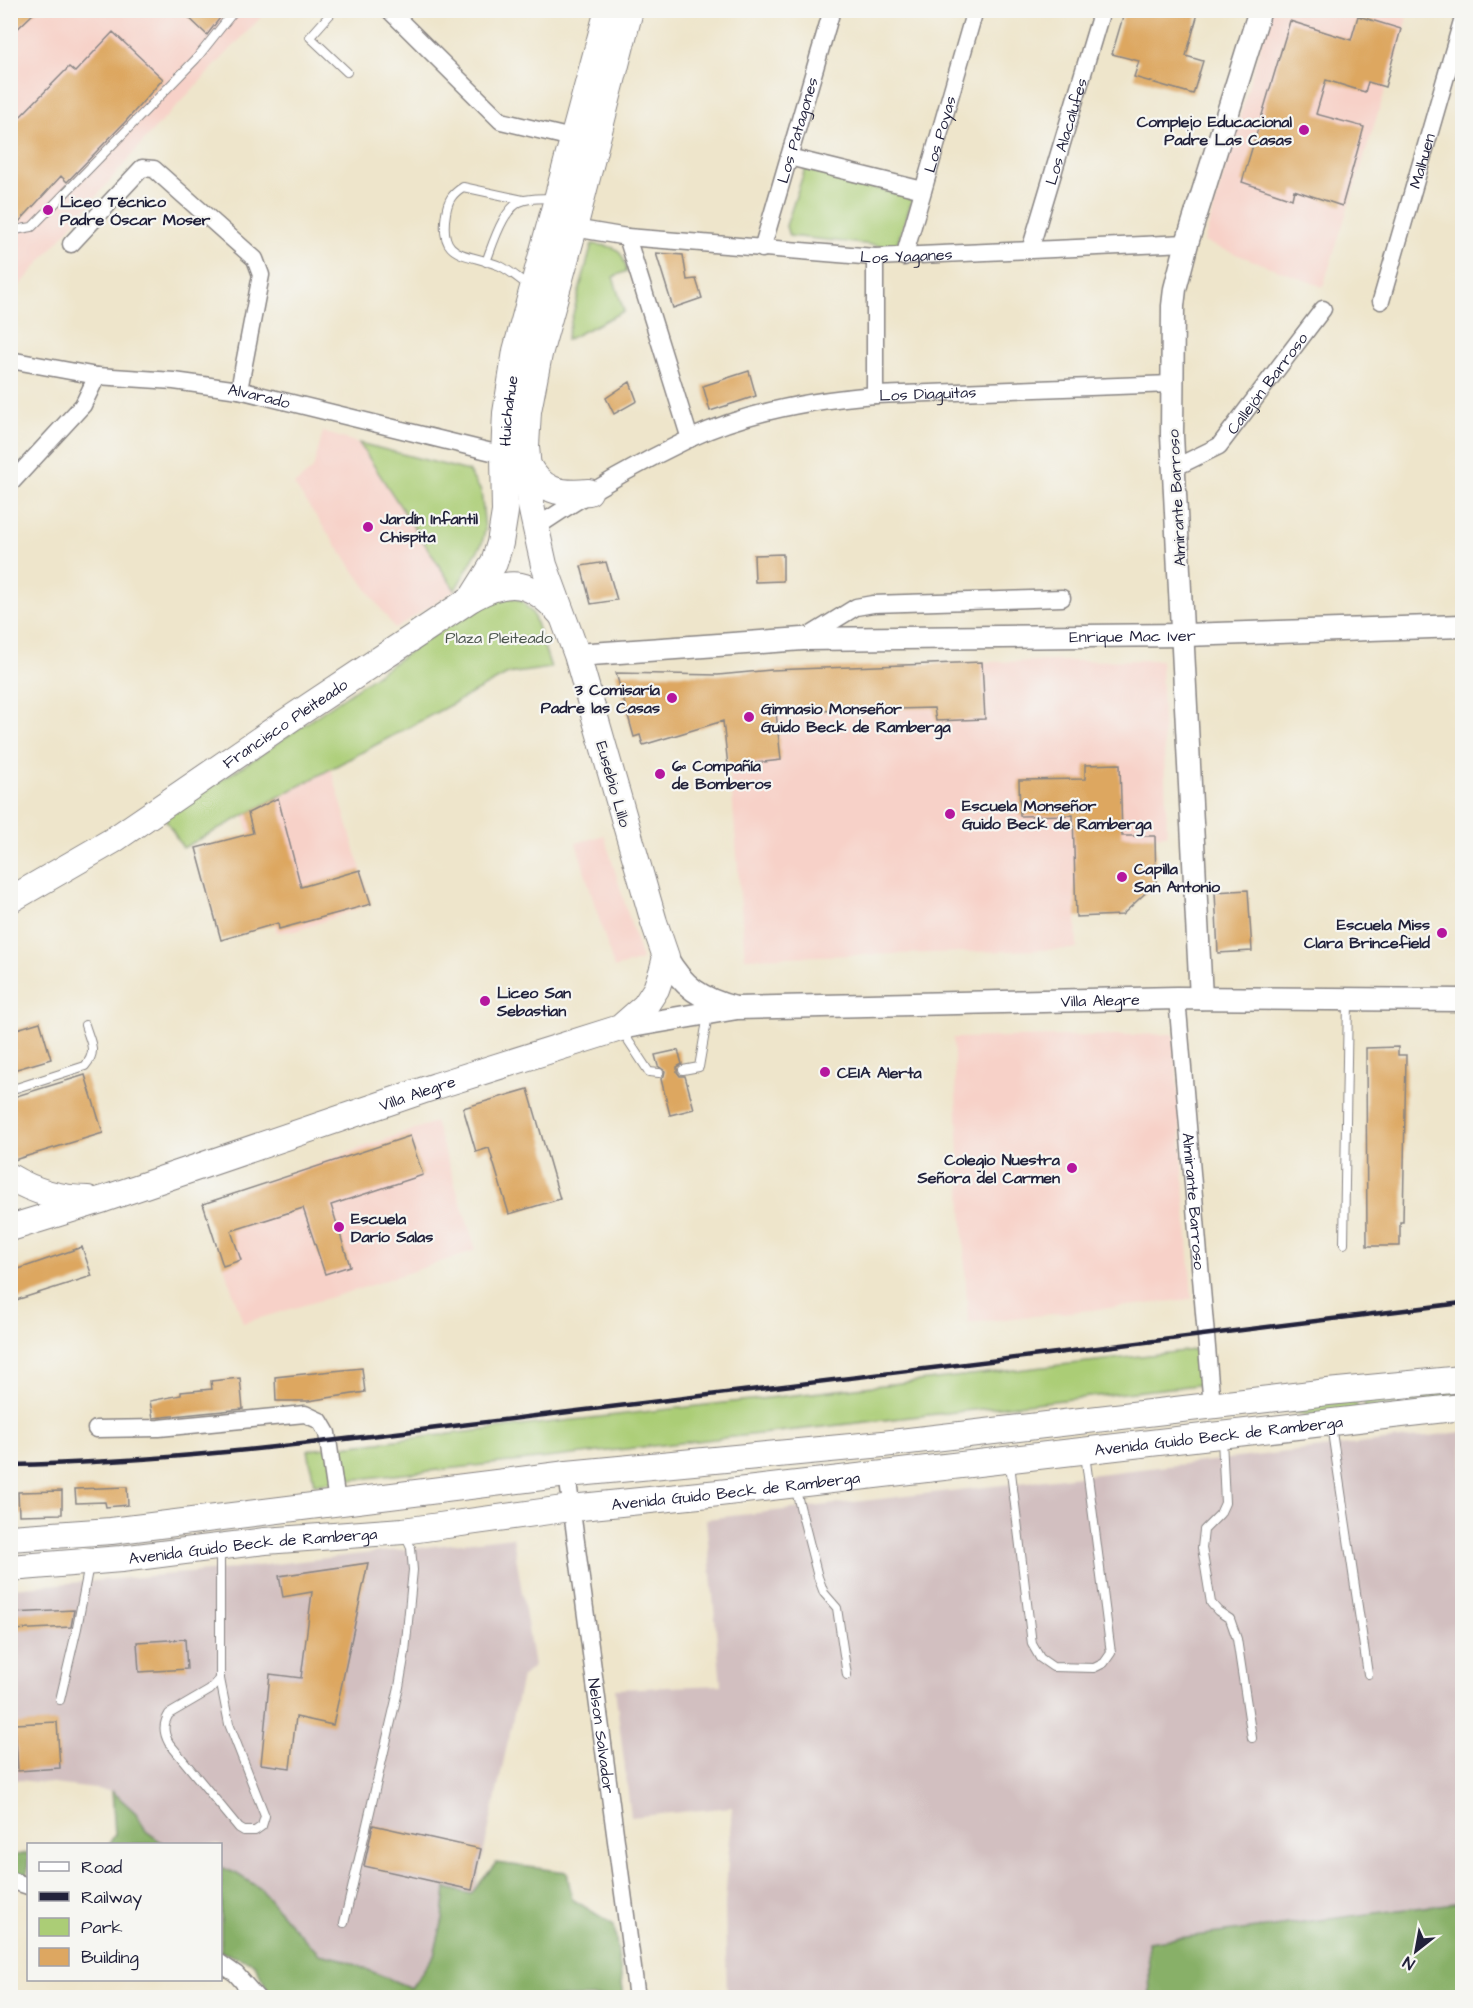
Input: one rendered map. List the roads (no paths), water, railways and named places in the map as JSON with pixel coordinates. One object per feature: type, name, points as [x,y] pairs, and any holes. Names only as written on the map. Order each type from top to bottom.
[{"type":"main road","name":"Huichahue","points":[[472,598],[494,563],[500,543],[528,411],[572,138],[608,10]]},
{"type":"main road","name":"Huichahue","points":[[535,528],[506,413],[512,372],[533,289],[561,216],[630,10]]},
{"type":"main road","name":"Almirante Barroso","points":[[1201,998],[1174,468],[1173,306],[1187,243],[1260,10]]},
{"type":"main road","points":[[516,459],[537,479],[555,491],[589,492]]},
{"type":"main road","name":"Eusebio Lillo","points":[[535,528],[544,565],[577,655],[666,957]]},
{"type":"main road","name":"Francisco Pleiteado","points":[[10,900],[112,842],[296,715],[472,598],[497,586],[514,584],[524,586],[544,598],[561,614]]},
{"type":"main road","name":"Enrique Mac Iver","points":[[577,655],[803,639],[1184,636],[1462,626]]},
{"type":"main road","points":[[620,1028],[651,998],[666,957]]},
{"type":"main road","name":"Villa Alegre","points":[[666,957],[675,973],[685,984],[715,1003],[736,1008]]},
{"type":"main road","name":"Villa Alegre","points":[[10,1227],[104,1199],[557,1046],[620,1028],[736,1008],[1178,998],[1462,1000]]},
{"type":"main road","name":"Villa Alegre","points":[[10,1177],[37,1191],[53,1196],[69,1199],[104,1199]]},
{"type":"main road","name":"Avenida Guido Beck de Ramberga","points":[[10,1538],[87,1533],[567,1474],[915,1440],[1462,1379]]},
{"type":"main road","points":[[1212,1406],[1233,1433]]},
{"type":"main road","points":[[1187,1439],[1206,1424],[1212,1406]]},
{"type":"main road","name":"Avenida Guido Beck de Ramberga","points":[[10,1568],[90,1562],[265,1541],[403,1531],[571,1508],[1462,1407]]},
{"type":"main road","points":[[397,1496],[403,1531]]},
{"type":"main road","points":[[87,1533],[90,1562]]},
{"type":"street","points":[[389,10],[501,122],[572,138]]},
{"type":"street","name":"Los Patagones","points":[[762,249],[832,10]]},
{"type":"street","name":"Los Poyas","points":[[904,257],[975,10]]},
{"type":"street","name":"Los Alacalufes","points":[[1030,250],[1102,10]]},
{"type":"street","name":"Malhuen","points":[[1381,300],[1462,21]]},
{"type":"street","points":[[789,157],[923,190]]},
{"type":"street","points":[[71,244],[142,168],[154,169],[255,259],[261,275],[239,390]]},
{"type":"street","points":[[535,528],[589,492],[690,439],[627,237],[561,216]]},
{"type":"street","name":"Los Yaganes","points":[[627,237],[875,257],[1187,243]]},
{"type":"street","points":[[875,257],[875,395]]},
{"type":"street","name":"Callejón Barroso","points":[[1174,468],[1219,446],[1323,309]]},
{"type":"street","name":"Alvarado","points":[[10,360],[97,376],[174,381],[239,390],[516,459]]},
{"type":"street","points":[[10,484],[83,405],[97,376]]},
{"type":"street","name":"Los Diaguitas","points":[[690,439],[753,416],[845,398],[1172,384]]},
{"type":"street","name":"Enrique Mac Iver","points":[[803,639],[856,607],[1062,598]]},
{"type":"street","name":"Almirante Barroso","points":[[1178,998],[1212,1406]]},
{"type":"street","points":[[96,1430],[159,1428],[310,1415],[320,1421],[327,1433],[337,1502]]},
{"type":"street","name":"Nelson Salvador","points":[[567,1474],[637,1998]]},
{"type":"street","points":[[10,1880],[27,1886]]},
{"type":"street","points":[[222,1964],[236,1974],[257,1998]]},
{"type":"lane","points":[[10,224],[15,230],[32,227],[196,59],[235,10]]},
{"type":"lane","points":[[334,10],[310,37],[347,72]]},
{"type":"lane","points":[[533,289],[501,266],[456,252],[446,241],[443,230],[448,202],[453,193],[463,187],[523,200],[561,216]]},
{"type":"lane","points":[[486,262],[501,223],[513,206],[523,200]]},
{"type":"lane","points":[[1344,1244],[1348,999]]},
{"type":"lane","points":[[683,1070],[699,1066],[708,1014]]},
{"type":"lane","points":[[10,1090],[84,1066],[91,1058],[93,1050],[85,1025]]},
{"type":"lane","points":[[620,1028],[649,1072],[659,1073]]},
{"type":"lane","points":[[1330,1422],[1368,1674]]},
{"type":"lane","points":[[1233,1433],[1225,1503],[1220,1514],[1204,1530],[1202,1548],[1211,1604],[1230,1619],[1237,1639],[1252,1738]]},
{"type":"lane","points":[[1009,1459],[1032,1644],[1040,1658],[1053,1667],[1094,1668],[1104,1663],[1111,1653],[1085,1450]]},
{"type":"lane","points":[[795,1484],[818,1577],[824,1593],[837,1608],[847,1675]]},
{"type":"lane","points":[[344,1923],[397,1698],[405,1652],[413,1570],[411,1548],[403,1531]]},
{"type":"lane","points":[[220,1548],[220,1679],[228,1724],[265,1816],[262,1826],[255,1832],[243,1831],[239,1828],[169,1743],[164,1732],[169,1714],[210,1690],[220,1679]]},
{"type":"lane","points":[[60,1700],[90,1562]]},
{"type":"railway","points":[[10,1465],[144,1459],[278,1447],[1462,1303]]},
{"type":"place","name":"Complejo Educacional Padre Las Casas","points":[[1304,130]]},
{"type":"place","name":"Liceo Técnico Padre Óscar Moser","points":[[48,210]]},
{"type":"place","name":"Jardín Infantil Chispita","points":[[368,527]]},
{"type":"place","name":"3 Comisaría Padre las Casas","points":[[672,698]]},
{"type":"place","name":"Gimnasio Monseñor Guido Beck de Ramberga","points":[[749,717]]},
{"type":"place","name":"6ª Compañía de Bomberos","points":[[660,774]]},
{"type":"place","name":"Escuela Monseñor Guido Beck de Ramberga","points":[[950,814]]},
{"type":"place","name":"Capilla San Antonio","points":[[1122,877]]},
{"type":"place","name":"Escuela Miss Clara Brincefield","points":[[1442,933]]},
{"type":"place","name":"Liceo San Sebastian","points":[[485,1001]]},
{"type":"place","name":"CEIA Alerta","points":[[825,1072]]},
{"type":"place","name":"Colegio Nuestra Señora del Carmen","points":[[1072,1168]]},
{"type":"place","name":"Escuela Darío Salas","points":[[339,1227]]},
{"type":"park label","name":"Plaza Pleiteado","points":[[499,637]]}]
